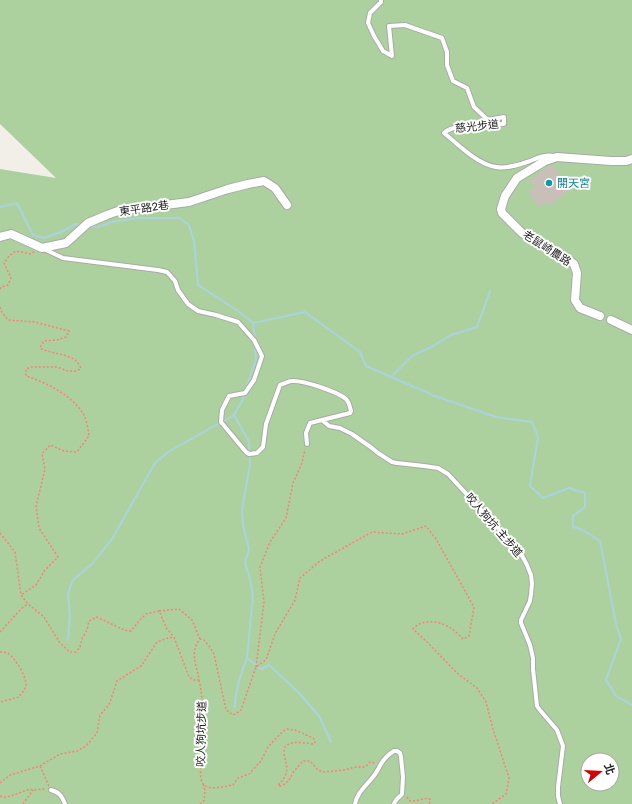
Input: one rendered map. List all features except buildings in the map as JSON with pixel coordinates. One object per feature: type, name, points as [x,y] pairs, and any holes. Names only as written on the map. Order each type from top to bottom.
[{"type":"street","name":"老鼠崎農路","points":[[600,316],[580,308],[575,300],[577,273],[574,264],[522,233],[502,213],[501,209],[505,196],[517,178],[545,161],[557,157],[611,161],[626,161],[632,159]]},
{"type":"street","name":"東平路2巷","points":[[42,248],[66,243],[88,223],[118,211],[189,202],[228,189],[264,181],[275,188],[287,206]]},
{"type":"street","points":[[0,237],[11,234],[42,248]]},
{"type":"street","points":[[611,320],[632,330]]},
{"type":"lane","name":"慈光步道","points":[[381,0],[381,2],[370,13],[368,23],[383,51],[392,56],[389,26],[405,26],[442,38],[447,52],[447,65],[453,81],[467,88],[474,107],[488,120],[504,117],[504,124],[459,126],[447,130],[444,133],[461,148],[484,163],[497,168],[510,167],[546,155],[557,157]]},
{"type":"lane","points":[[42,248],[63,258],[167,272],[175,281],[178,290],[188,304],[198,311],[238,322],[254,340],[262,356],[254,380],[245,393],[229,396],[222,410],[221,422],[249,454],[257,453],[263,447],[266,424],[280,385],[292,381],[312,384],[346,399],[352,410],[350,413],[310,423],[306,433],[307,444]]},
{"type":"lane","name":"咬人狗坑 主步道","points":[[322,420],[329,426],[340,428],[352,434],[392,462],[438,468],[448,474],[520,552],[531,575],[532,584],[530,601],[521,620],[521,624],[530,645],[533,658],[537,706],[557,730],[563,746],[558,787],[560,804]]},
{"type":"lane","points":[[355,804],[360,791],[373,778],[381,763],[394,751],[397,751],[401,756],[403,777],[402,794],[394,804]]},
{"type":"lane","points":[[51,790],[57,792],[63,798],[65,804]]},
{"type":"path","points":[[0,289],[1,287],[8,285],[11,278],[4,263],[9,256],[16,251],[30,254],[42,248]]},
{"type":"path","points":[[0,307],[8,320],[35,322],[69,331],[66,337],[57,340],[44,341],[40,348],[76,360],[81,368],[77,371],[68,371],[57,368],[31,367],[26,368],[26,376],[51,386],[78,406],[85,417],[90,436],[76,452],[64,451],[50,444],[42,454],[45,470],[36,506],[39,528],[58,557],[45,570],[36,585],[21,595]]},
{"type":"path","points":[[0,533],[15,552],[21,595],[28,604],[44,617],[60,642],[70,652],[76,652],[80,647],[90,621],[97,617],[124,630],[131,631],[146,614],[179,609],[192,620],[200,639],[204,640],[214,654],[224,706],[230,714],[237,714],[241,710],[256,667],[264,602],[260,567],[270,542],[286,518],[293,482],[302,463],[307,444]]},
{"type":"path","points":[[256,667],[266,660],[275,634],[295,600],[300,578],[320,561],[372,532],[402,534],[426,526],[436,539],[474,607],[469,636],[463,639],[452,628],[439,623],[425,622],[417,625],[413,629],[458,674],[476,688],[486,702],[492,726],[509,778],[506,794],[492,804]]},
{"type":"path","points":[[0,632],[22,608],[28,604]]},
{"type":"path","points":[[159,611],[167,629],[174,638],[189,677],[192,680],[199,680]]},
{"type":"path","points":[[0,783],[10,776],[40,766],[60,754],[77,751],[86,746],[97,733],[100,715],[109,705],[117,681],[141,666],[156,642],[168,638],[174,638]]},
{"type":"path","name":"咬人狗坑步道","points":[[200,639],[196,644],[194,662],[202,690],[202,725],[200,736],[202,758],[200,776],[206,786],[221,787],[233,785],[238,778],[249,774],[261,761],[268,747],[282,732],[287,729],[295,730],[313,738],[315,742],[314,744],[292,742],[286,745],[284,749],[287,769],[286,775],[278,786],[285,784],[295,770],[304,761],[310,761],[318,770],[323,772],[365,767],[370,762],[381,763]]},
{"type":"path","points":[[0,652],[9,654],[17,664],[24,674],[26,686],[19,697],[0,702]]},
{"type":"path","points":[[0,796],[12,796],[30,789],[51,790],[40,766]]},
{"type":"path","points":[[200,804],[204,801],[205,791],[203,783]]},
{"type":"path","points":[[23,804],[33,790]]},
{"type":"path","points":[[402,794],[410,801],[426,798],[430,799],[429,804]]},
{"type":"green space","points":[[0,0],[632,0],[632,804],[0,804],[0,169],[56,178],[0,124]]},
{"type":"waterway","points":[[0,207],[17,203],[33,235],[44,238],[61,232],[76,224],[82,225]]},
{"type":"waterway","points":[[90,226],[98,227],[112,222],[138,218],[179,218],[189,225],[194,241],[198,285],[238,311],[253,323],[305,312],[360,352],[366,366],[435,396],[496,417],[532,422],[538,437],[530,486],[543,498],[569,488],[585,493],[585,507],[573,516],[573,527],[583,530],[600,541],[616,624],[621,639],[606,680],[616,696],[632,705]]},
{"type":"waterway","points":[[391,377],[412,356],[451,335],[477,327],[490,291]]},
{"type":"waterway","points":[[253,323],[255,339]]},
{"type":"waterway","points":[[246,389],[256,360],[255,345]]},
{"type":"waterway","points":[[245,393],[234,415],[249,442],[250,464],[242,510],[243,525],[249,549],[245,563],[253,596],[247,658],[261,669],[269,665],[299,693],[319,716],[331,742]]},
{"type":"waterway","points":[[68,640],[70,617],[68,593],[73,580],[92,564],[112,539],[155,463],[168,452],[234,415]]},
{"type":"waterway","points":[[235,707],[237,688],[247,658]]},
{"type":"place","name":"開天宮","points":[[549,183]]}]
